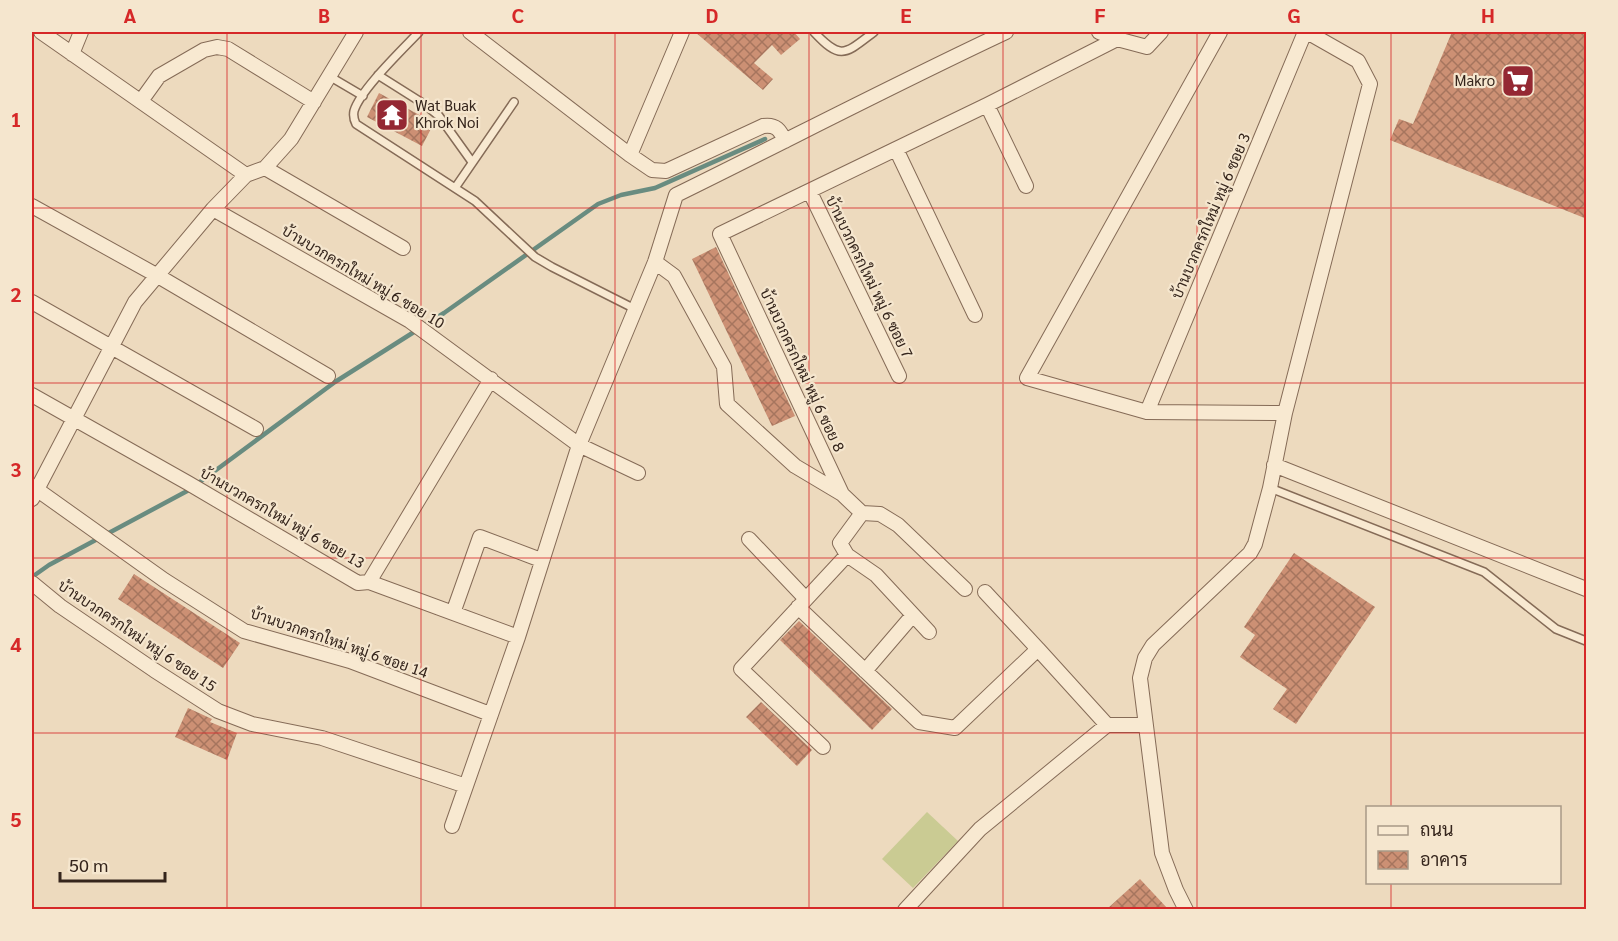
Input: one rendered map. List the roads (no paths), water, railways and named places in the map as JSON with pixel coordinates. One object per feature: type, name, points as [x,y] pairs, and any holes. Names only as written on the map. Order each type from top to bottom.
[{"type":"street","points":[[41,32],[246,175]]},
{"type":"street","points":[[72,54],[81,32]]},
{"type":"street","points":[[33,491],[135,302],[213,209],[246,175],[266,168],[291,139],[356,32]]},
{"type":"street","points":[[470,32],[652,170],[666,171],[763,126],[770,125],[780,129],[785,141]]},
{"type":"street","points":[[630,155],[682,32]]},
{"type":"street","points":[[452,826],[518,637],[579,445],[655,262],[676,195],[879,92],[1006,32]]},
{"type":"street","points":[[1099,32],[1147,47],[1161,32]]},
{"type":"street","points":[[1220,32],[1027,378],[1147,412],[1285,413]]},
{"type":"street","points":[[1186,909],[1162,853],[1140,678],[1145,658],[1152,645],[1250,553],[1260,527],[1285,413],[1370,84],[1358,61],[1306,32]]},
{"type":"street","name":"บ้านบวกครกใหม่ หมู่ 6 ซอย 3","points":[[1147,412],[1306,32]]},
{"type":"street","points":[[810,192],[1117,39]]},
{"type":"street","points":[[141,101],[159,76],[204,50],[217,47],[228,49],[314,102]]},
{"type":"street","points":[[987,105],[1026,186]]},
{"type":"street","points":[[896,149],[975,315]]},
{"type":"street","points":[[266,168],[404,248]]},
{"type":"street","name":"บ้านบวกครกใหม่ หมู่ 6 ซอย 8","points":[[810,192],[720,234],[842,494],[862,513]]},
{"type":"street","name":"บ้านบวกครกใหม่ หมู่ 6 ซอย 7","points":[[810,192],[899,376]]},
{"type":"street","points":[[32,206],[158,276],[328,376]]},
{"type":"street","name":"บ้านบวกครกใหม่ หมู่ 6 ซอย 10","points":[[213,209],[405,318],[579,445],[638,473]]},
{"type":"street","points":[[655,262],[674,276],[724,367],[727,404],[795,466],[842,494]]},
{"type":"street","points":[[32,302],[256,429]]},
{"type":"street","points":[[369,582],[491,379]]},
{"type":"street","name":"บ้านบวกครกใหม่ หมู่ 6 ซอย 13","points":[[32,395],[358,583],[369,582],[518,637]]},
{"type":"street","points":[[1274,465],[1587,590]]},
{"type":"street","name":"บ้านบวกครกใหม่ หมู่ 6 ซอย 14","points":[[33,491],[79,519],[164,580],[244,630],[350,661],[490,714]]},
{"type":"street","points":[[929,632],[876,575],[847,555],[840,543],[862,513],[880,514],[898,525],[965,589]]},
{"type":"street","points":[[453,613],[480,537],[541,560]]},
{"type":"street","points":[[749,539],[802,603],[865,671],[919,722],[955,728],[1038,649]]},
{"type":"street","points":[[823,747],[741,669],[847,555]]},
{"type":"street","name":"บ้านบวกครกใหม่ หมู่ 6 ซอย 15","points":[[32,584],[154,670],[218,711],[252,724],[322,738],[466,786]]},
{"type":"street","points":[[985,592],[1107,725]]},
{"type":"street","points":[[865,671],[913,615]]},
{"type":"street","points":[[906,909],[980,829],[1107,725],[1145,725]]},
{"type":"lane","points":[[419,32],[378,75],[363,96],[354,111],[356,124],[475,201],[535,257],[635,309]]},
{"type":"lane","points":[[814,32],[828,47],[836,51],[853,48],[874,32]]},
{"type":"lane","points":[[378,75],[439,116],[472,162]]},
{"type":"lane","points":[[329,76],[363,96]]},
{"type":"lane","points":[[455,188],[514,102]]},
{"type":"lane","points":[[1270,488],[1484,572],[1556,629],[1587,641]]},
{"type":"waterway","points":[[32,577],[49,565],[189,490],[335,382],[444,313],[598,204],[621,195],[655,188],[765,139]]},
{"type":"place","name":"Makro","points":[[1518,81]]},
{"type":"place","name":"Wat Buak Khrok Noi","points":[[392,115]]}]
